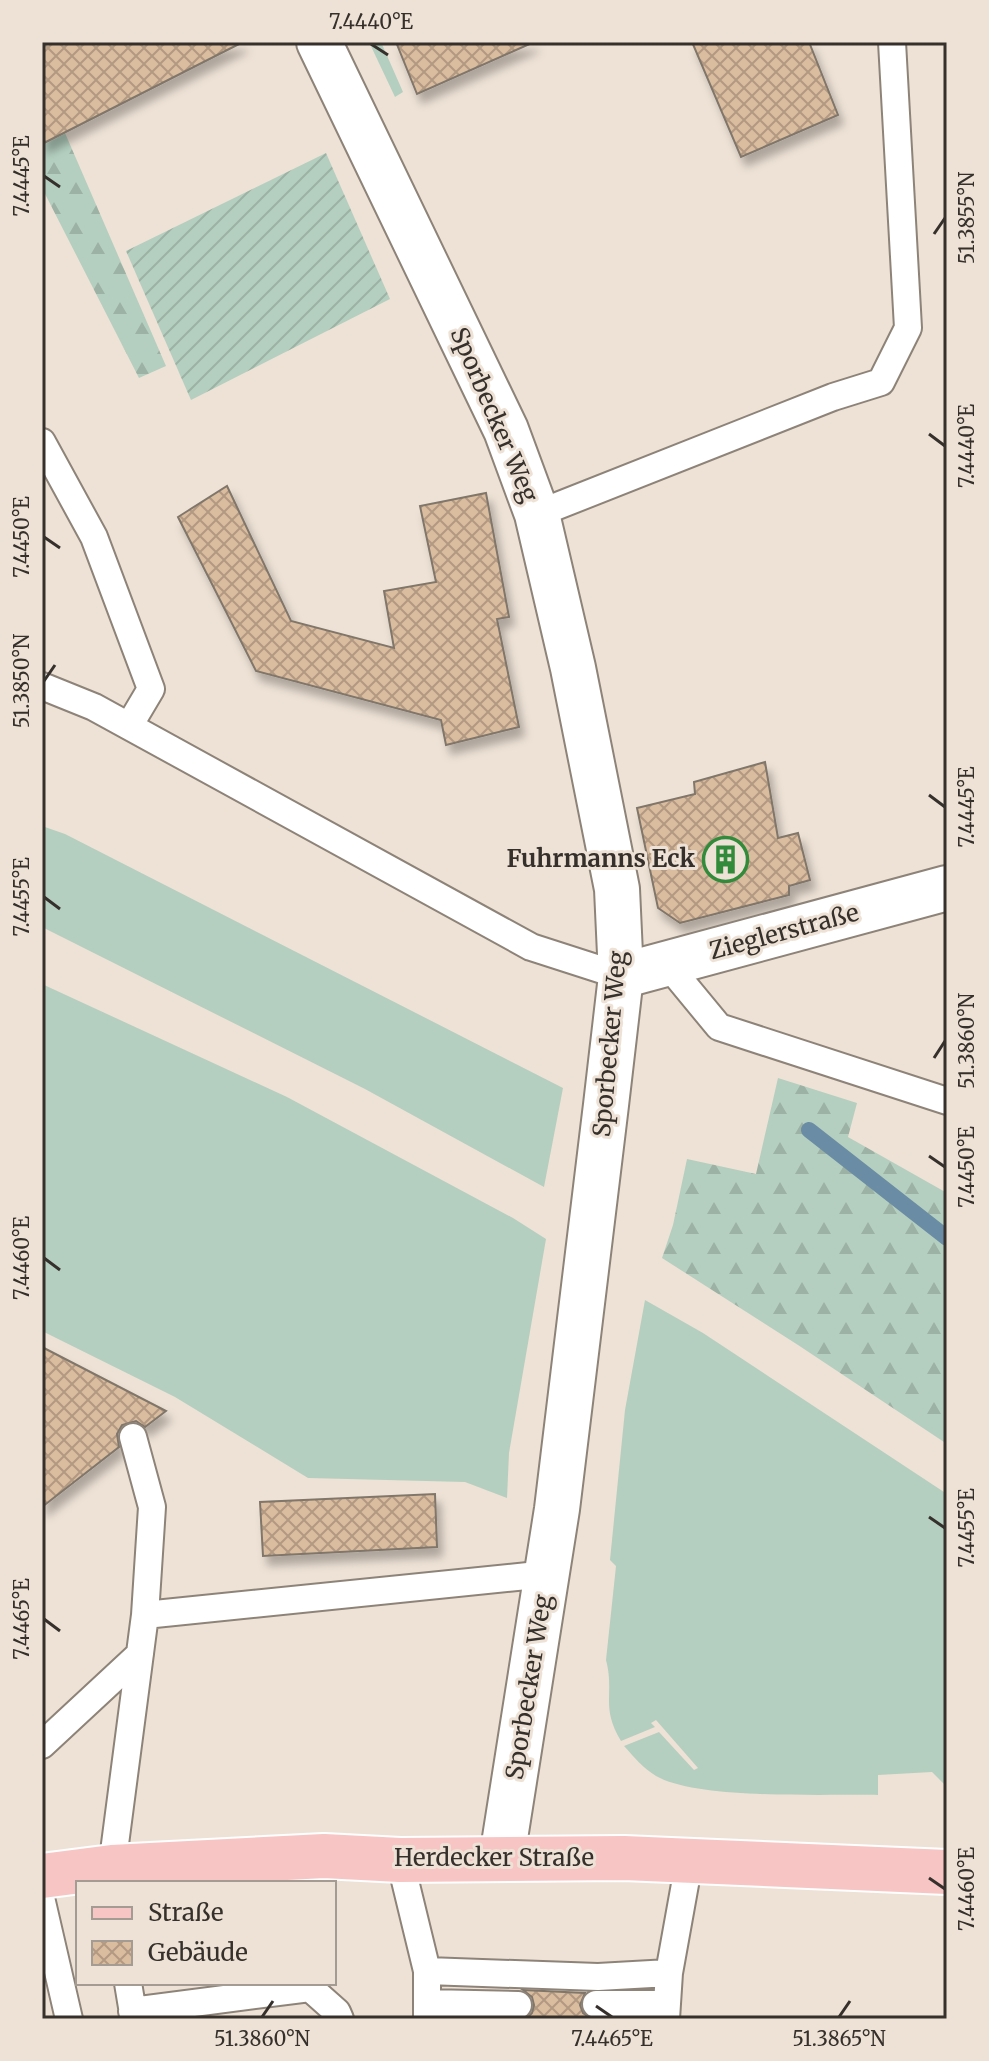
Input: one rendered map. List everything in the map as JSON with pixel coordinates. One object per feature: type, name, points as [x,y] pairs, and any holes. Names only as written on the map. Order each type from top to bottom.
[{"type":"main road","name":"Herdecker Straße","points":[[42,1876],[113,1875],[324,1856],[400,1860],[624,1858],[947,1872]]},
{"type":"street","name":"Sporbecker Weg","points":[[319,42],[506,430],[537,514],[573,668],[614,874],[621,976],[547,1574],[502,1857]]},
{"type":"street","name":"Zieglerstraße","points":[[621,976],[947,888]]},
{"type":"lane","points":[[537,514],[833,397],[881,382],[908,328],[892,42]]},
{"type":"lane","points":[[42,442],[94,537],[151,689],[129,726]]},
{"type":"lane","points":[[42,686],[94,707],[531,947],[621,976]]},
{"type":"lane","points":[[667,964],[719,1027],[947,1101]]},
{"type":"lane","points":[[113,1875],[145,1615],[152,1507],[133,1437]]},
{"type":"lane","points":[[145,1615],[547,1574]]},
{"type":"lane","points":[[42,1745],[140,1654]]},
{"type":"lane","points":[[400,1860],[427,1971],[427,2011],[518,2005]]},
{"type":"lane","points":[[596,2004],[667,2012],[669,1973],[689,1862]]},
{"type":"lane","points":[[42,1902],[69,2019]]},
{"type":"lane","points":[[427,1971],[598,1977],[669,1973]]},
{"type":"lane","points":[[128,1985],[133,2015],[310,1988],[337,2012],[340,2019]]},
{"type":"green space","points":[[369,42],[381,42],[403,92],[395,97]]},
{"type":"green space","points":[[42,87],[166,366],[139,378],[42,188]]},
{"type":"green space","points":[[326,153],[390,299],[191,400],[126,251]]},
{"type":"green space","points":[[42,826],[65,834],[563,1088],[544,1187],[365,1089],[42,927]]},
{"type":"green space","points":[[42,984],[287,1097],[513,1218],[546,1239],[509,1453],[507,1498],[465,1482],[308,1478],[175,1397],[42,1331]]},
{"type":"green space","points":[[778,1078],[857,1103],[848,1137],[947,1193],[947,1444],[662,1258],[673,1225],[687,1159],[756,1174]]},
{"type":"green space","points":[[645,1300],[703,1333],[947,1494],[947,1787],[932,1772],[878,1775],[878,1795],[763,1794],[701,1789],[675,1784],[656,1776],[624,1746],[659,1732],[694,1770],[698,1768],[656,1720],[651,1723],[655,1727],[621,1741],[609,1709],[606,1660],[616,1566],[610,1560],[625,1410]]},
{"type":"building","points":[[42,42],[243,42],[42,144]]},
{"type":"building","points":[[396,42],[534,42],[417,94]]},
{"type":"building","points":[[692,42],[809,42],[838,115],[741,157]]},
{"type":"building","points":[[227,486],[291,621],[394,648],[384,591],[436,582],[420,506],[486,493],[509,617],[497,619],[519,727],[446,745],[441,720],[256,671],[178,517]]},
{"type":"building","name":"Fuhrmanns Eck","points":[[765,762],[778,838],[798,833],[810,880],[789,886],[789,895],[680,923],[658,908],[637,808],[695,794],[694,782]]},
{"type":"building","points":[[42,1347],[166,1411],[145,1427],[136,1421],[122,1425],[117,1434],[119,1447],[42,1507]]},
{"type":"building","points":[[435,1494],[437,1547],[263,1556],[260,1502]]},
{"type":"building","points":[[523,1990],[585,1993],[580,2005],[583,2013],[592,2019],[526,2019],[534,2005],[532,1997]]},
{"type":"waterway","points":[[809,1130],[947,1238]]},
{"type":"place","name":"Fuhrmanns Eck","points":[[726,859]]}]
